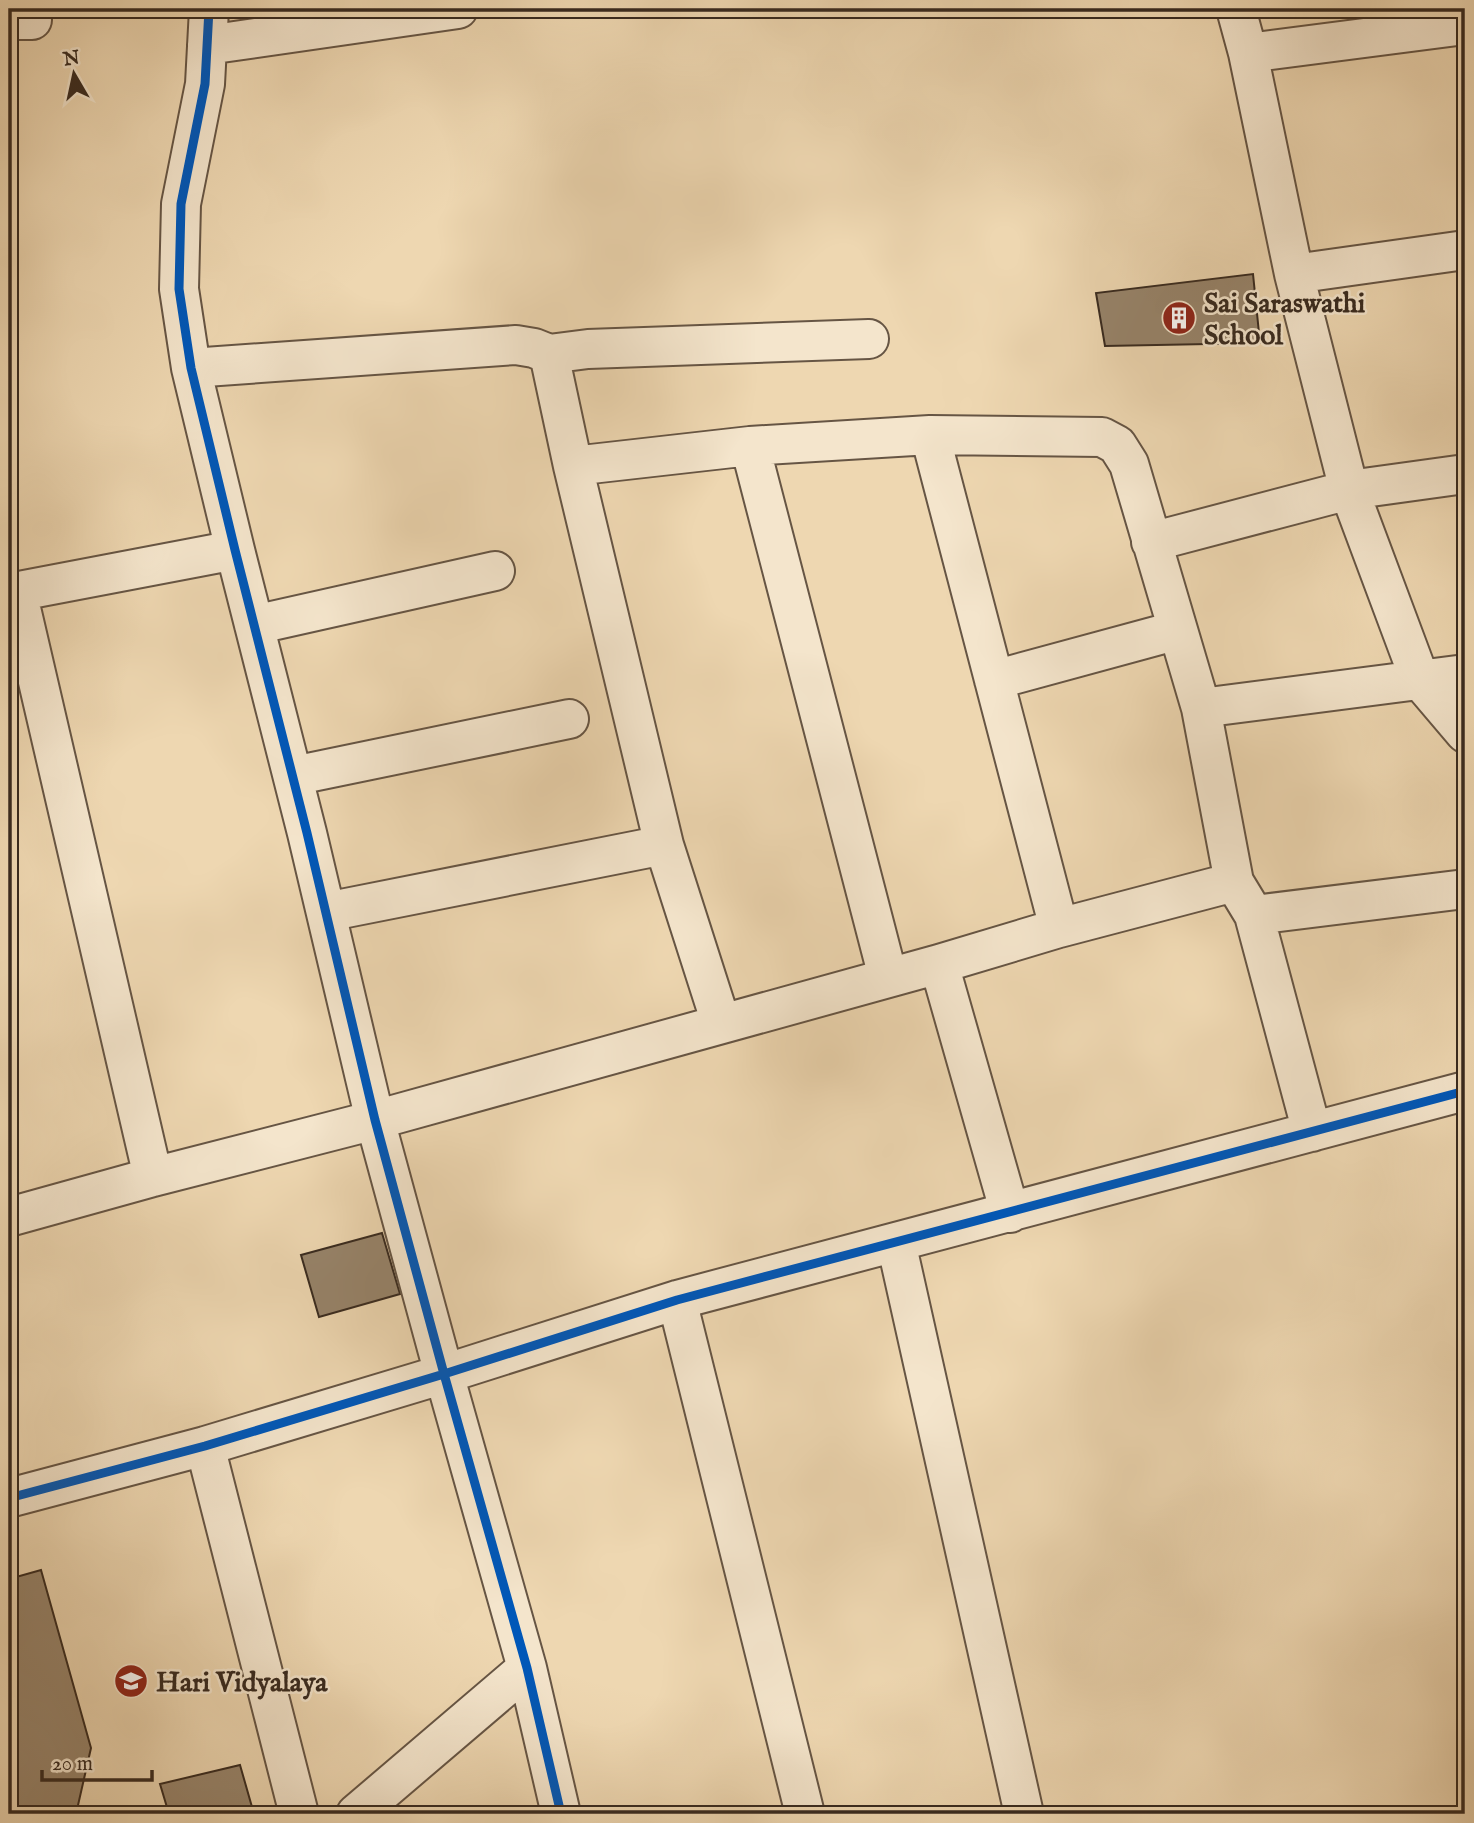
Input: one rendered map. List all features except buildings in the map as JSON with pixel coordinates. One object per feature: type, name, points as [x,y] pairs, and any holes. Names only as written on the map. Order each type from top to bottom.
[{"type":"street","points":[[458,9],[208,27],[205,84],[181,204],[179,289],[191,368],[293,776],[375,1120],[527,1668],[561,1814]]},
{"type":"street","points":[[1237,9],[1294,274],[1349,490],[1420,680],[1465,733]]},
{"type":"street","points":[[1248,53],[1465,25]]},
{"type":"street","points":[[1294,274],[1465,250]]},
{"type":"street","points":[[191,368],[516,345],[549,354],[588,349],[869,339]]},
{"type":"street","points":[[549,354],[573,466],[664,845],[721,1023]]},
{"type":"street","points":[[573,466],[750,446],[930,435],[1101,437],[1117,445],[1129,464],[1201,708],[1234,882],[1254,915],[1311,1132]]},
{"type":"street","points":[[930,435],[1059,928]]},
{"type":"street","points":[[750,446],[888,977]]},
{"type":"street","points":[[1152,542],[1349,490],[1465,474]]},
{"type":"street","points":[[153,1177],[13,592],[235,550]]},
{"type":"street","points":[[254,625],[495,571]]},
{"type":"street","points":[[994,680],[1178,630]]},
{"type":"street","points":[[1201,708],[1465,674]]},
{"type":"street","points":[[293,776],[569,719]]},
{"type":"street","points":[[326,912],[664,845]]},
{"type":"street","points":[[9,1217],[375,1120],[939,964],[1059,928],[1234,882]]},
{"type":"street","points":[[1254,915],[1465,889]]},
{"type":"street","points":[[939,964],[1010,1213]]},
{"type":"street","points":[[9,1498],[205,1446],[677,1300],[1465,1091]]},
{"type":"street","points":[[896,1242],[1024,1814]]},
{"type":"street","points":[[677,1300],[805,1814]]},
{"type":"street","points":[[205,1446],[299,1814]]},
{"type":"street","points":[[356,1814],[527,1668]]},
{"type":"cycle path","points":[[209,9],[205,84],[181,204],[179,289],[191,368],[307,833],[375,1120],[527,1668],[561,1814]]},
{"type":"cycle path","points":[[9,1498],[205,1446],[677,1300],[1465,1091]]},
{"type":"place","name":"Sai Saraswathi School","points":[[1179,318]]},
{"type":"place","name":"Hari Vidyalaya","points":[[131,1681]]}]
